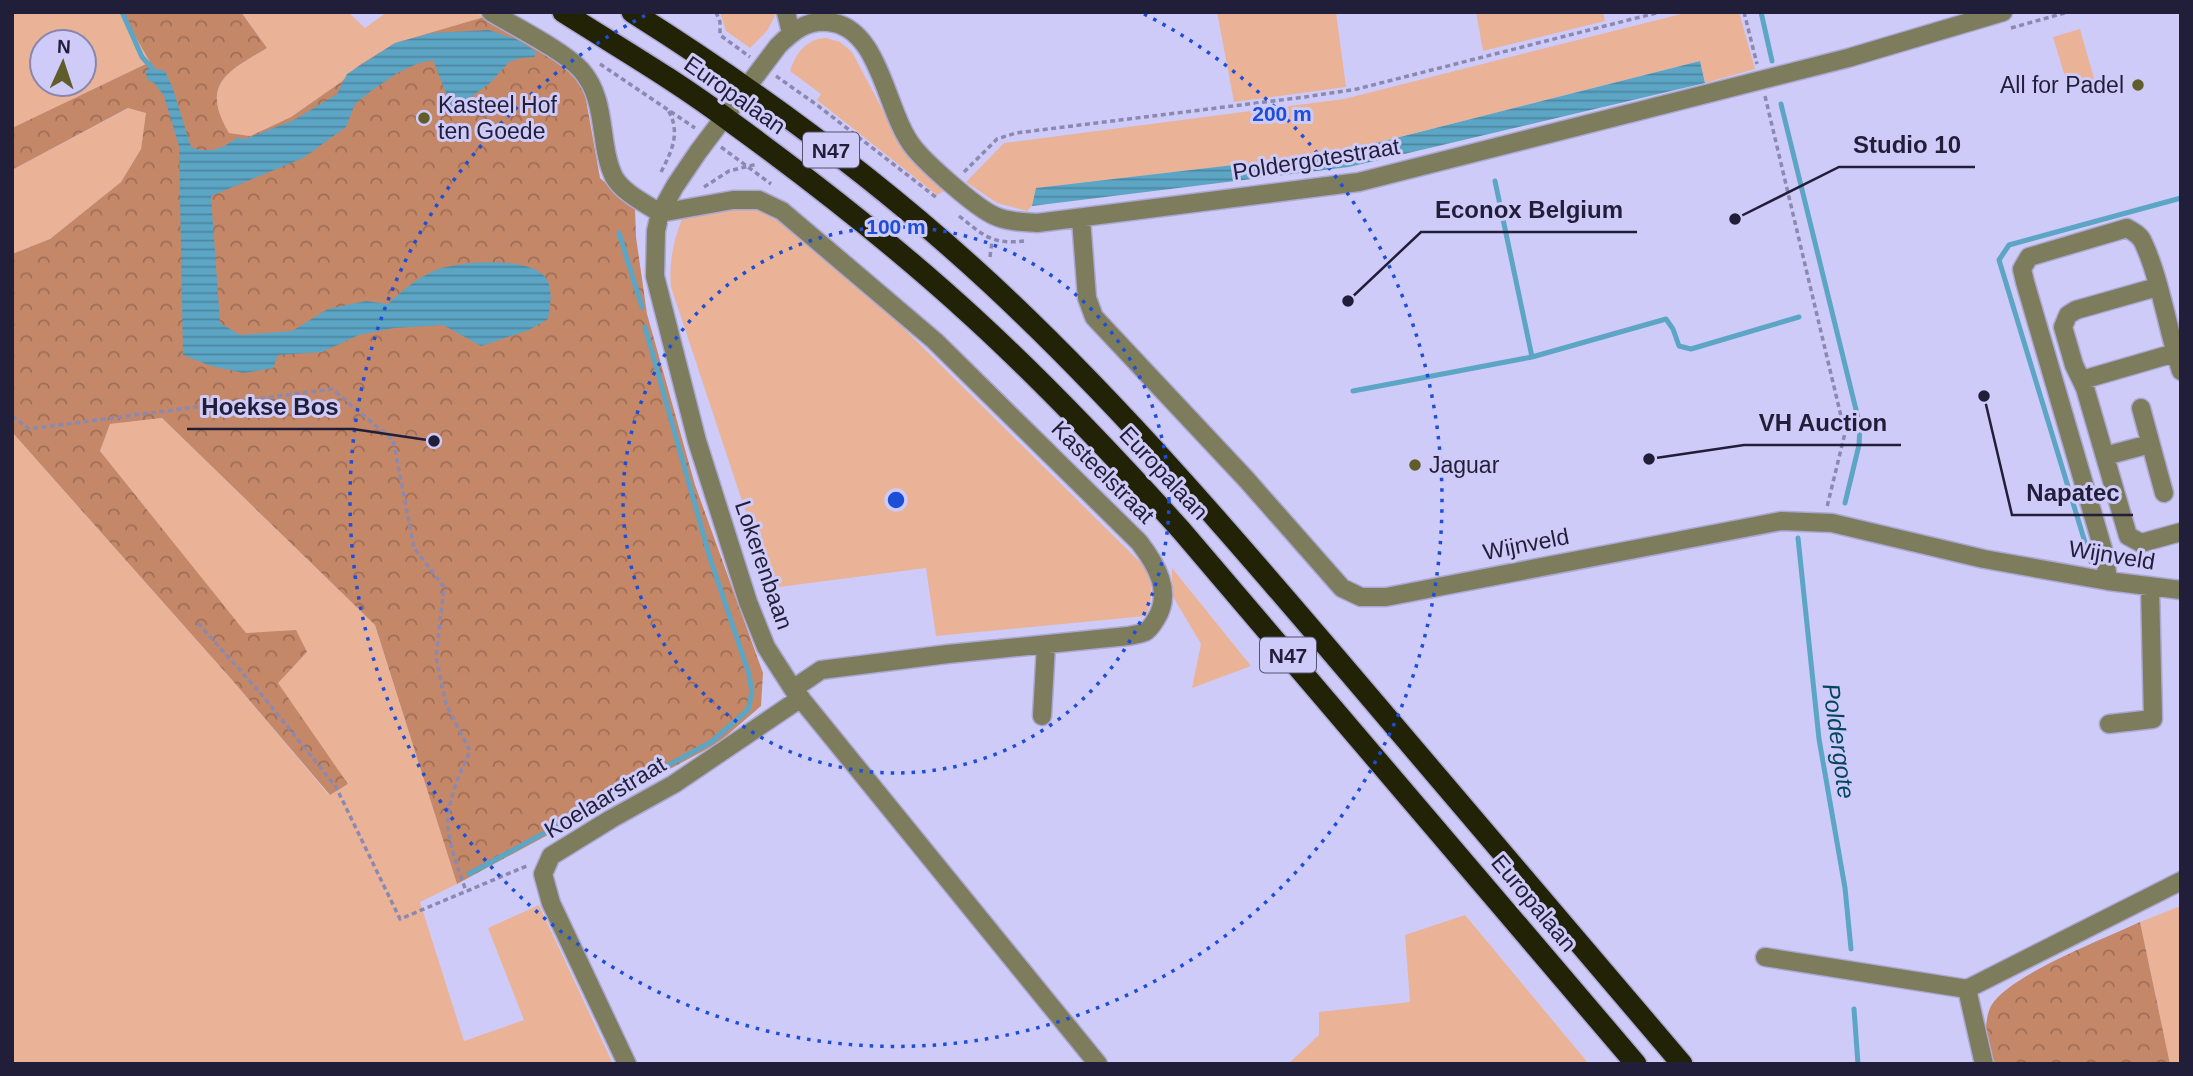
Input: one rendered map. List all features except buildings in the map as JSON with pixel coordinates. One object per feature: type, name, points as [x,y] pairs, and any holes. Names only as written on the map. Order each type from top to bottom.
[{"type":"highway","name":"Europalaan","points":[[563,12],[725,117],[821,190],[974,317],[1109,451],[1181,530],[1636,1064]]},
{"type":"highway","name":"Europalaan","points":[[632,12],[747,88],[860,172],[1014,306],[1136,429],[1207,506],[1682,1064]]},
{"type":"street","points":[[491,12],[581,70],[597,98],[615,178],[632,196],[660,212]]},
{"type":"street","points":[[786,12],[791,33]]},
{"type":"street","name":"Poldergotestraat","points":[[747,88],[791,33],[814,17],[846,27],[861,37],[914,148],[978,206],[996,216],[1037,223],[1359,182],[1762,81],[1978,16],[2003,12]]},
{"type":"street","name":"Lokerenbaan","points":[[747,88],[675,186],[660,212],[656,230],[655,276],[697,441],[748,602],[766,646],[797,694],[1098,1064]]},
{"type":"street","name":"Kasteelstraat","points":[[660,212],[733,200],[759,200],[782,211],[935,341],[1139,542],[1153,560],[1161,580],[1163,596],[1159,614],[1145,632],[821,670],[797,694]]},
{"type":"street","name":"Wijnveld","points":[[1081,219],[1087,299],[1094,317],[1246,479],[1342,589],[1361,597],[1386,597],[1781,521],[1832,523],[1984,559],[2181,590]]},
{"type":"street","points":[[2082,380],[2178,362],[2143,242],[2138,234],[2127,228],[2042,251],[2029,257],[2022,269],[2105,556],[2108,580]]},
{"type":"street","points":[[2157,287],[2076,310],[2068,315],[2063,327],[2074,365],[2082,380],[2128,536],[2141,543],[2181,532]]},
{"type":"street","points":[[2141,408],[2164,493]]},
{"type":"street","points":[[2105,456],[2150,444]]},
{"type":"street","points":[[2109,724],[2153,719],[2150,586]]},
{"type":"street","points":[[1042,716],[1046,645]]},
{"type":"street","name":"Koelaarstraat","points":[[627,1064],[551,903],[543,874],[551,856],[674,784],[797,694]]},
{"type":"street","points":[[1765,957],[1967,989],[2181,881]]},
{"type":"street","points":[[1967,989],[1984,1064]]},
{"type":"path","points":[[716,12],[720,22],[720,36],[817,104],[939,199],[997,139],[1016,134],[1357,89],[1660,12]]},
{"type":"path","points":[[1744,12],[1845,433],[1823,522]]},
{"type":"path","points":[[591,58],[666,107]]},
{"type":"path","points":[[12,416],[29,429],[332,388],[393,440],[414,548],[444,587],[436,657],[446,704],[470,751],[454,787],[447,822],[466,891]]},
{"type":"path","points":[[198,622],[262,695],[336,787],[400,919],[551,856]]},
{"type":"shaded area","points":[[12,12],[121,12],[150,62],[98,87],[98,28],[28,28],[28,98],[75,98],[12,128]]},
{"type":"shaded area","points":[[241,12],[348,12],[365,28],[387,12],[475,12],[484,17],[395,43],[358,66],[341,82],[291,117],[250,136],[229,133],[217,102],[222,81],[240,65],[267,48]]},
{"type":"shaded area","points":[[720,12],[777,12],[767,31],[750,48],[726,31]]},
{"type":"shaded area","points":[[1217,12],[1336,12],[1346,87],[1234,102]]},
{"type":"shaded area","points":[[1476,12],[1603,12],[1605,21],[1483,51]]},
{"type":"shaded area","points":[[1689,12],[1739,12],[1755,69],[1705,83],[1700,61],[1337,153],[1037,188],[1032,206],[1027,211],[997,203],[966,182],[1004,143],[1344,99]]},
{"type":"shaded area","points":[[2080,29],[2095,82],[2069,90],[2053,37]]},
{"type":"shaded area","points":[[826,38],[840,42],[852,52],[903,148],[946,190],[937,195],[817,100],[821,94],[790,71],[795,58],[807,44]]},
{"type":"shaded area","points":[[129,108],[147,113],[141,149],[121,182],[50,239],[12,254],[12,170]]},
{"type":"shaded area","points":[[736,208],[758,210],[785,225],[873,298],[1144,566],[1150,579],[1151,591],[1146,616],[936,636],[926,568],[771,588],[671,287],[672,253],[682,219]]},
{"type":"shaded area","points":[[162,418],[375,625],[457,884],[420,902],[464,1041],[524,1020],[488,928],[539,905],[613,1064],[12,1064],[12,432],[233,681],[329,795],[348,784],[277,683],[307,652],[246,634],[100,451],[110,424]]},
{"type":"shaded area","points":[[1172,568],[1251,666],[1192,688],[1201,644],[1172,595]]},
{"type":"shaded area","points":[[2181,906],[2181,1064],[2170,1064],[2140,922]]},
{"type":"shaded area","points":[[1465,915],[1589,1064],[1288,1064],[1319,1035],[1319,1012],[1410,1002],[1405,935]]},
{"type":"green space","points":[[121,12],[241,12],[267,48],[240,65],[222,81],[217,102],[229,133],[250,136],[291,117],[341,82],[358,66],[395,43],[484,17],[570,68],[583,83],[600,178],[635,209],[636,237],[647,314],[695,485],[763,673],[761,706],[718,743],[457,884],[375,625],[162,418],[110,424],[100,451],[246,633],[296,630],[307,652],[278,683],[348,784],[330,795],[233,681],[12,432],[12,254],[50,239],[121,182],[141,149],[146,113],[128,108],[12,170],[12,128],[75,98],[98,98],[98,87],[150,62]]},
{"type":"green space","points":[[2140,922],[2170,1064],[1990,1064],[1986,1042],[1988,1012],[2001,994],[2036,970]]},
{"type":"water","points":[[489,30],[518,40],[535,51],[535,57],[509,62],[490,83],[456,108],[451,106],[433,60],[419,63],[399,72],[355,104],[346,127],[303,158],[211,196],[220,323],[240,335],[292,331],[328,309],[366,301],[388,304],[410,285],[436,270],[460,264],[493,262],[524,266],[545,277],[550,292],[548,319],[529,330],[481,346],[443,325],[394,328],[359,335],[322,352],[278,355],[273,368],[244,373],[211,366],[183,355],[179,146],[164,96],[154,83],[148,80],[145,71],[152,68],[165,71],[191,147],[209,150],[221,148],[236,138],[245,139],[294,120],[337,94],[347,74],[395,43],[432,33]]},
{"type":"water","points":[[1700,61],[1705,83],[1349,167],[1032,206],[1036,188],[1337,153]]},
{"type":"waterway","points":[[122,12],[142,57],[152,68]]},
{"type":"waterway","name":"Poldergote","points":[[1761,12],[1772,61]]},
{"type":"waterway","name":"Poldergote","points":[[1781,104],[1860,426],[1859,445],[1845,503]]},
{"type":"waterway","points":[[1495,181],[1532,357]]},
{"type":"waterway","points":[[2091,562],[1999,260],[2009,245],[2181,198]]},
{"type":"waterway","points":[[619,233],[642,307]]},
{"type":"waterway","points":[[1353,391],[1532,357],[1666,319],[1679,346],[1691,349],[1799,317]]},
{"type":"waterway","points":[[469,874],[711,742],[748,710],[752,692],[749,674],[710,558],[645,327]]},
{"type":"waterway","name":"Poldergote","points":[[1798,538],[1819,739],[1845,888],[1851,949]]},
{"type":"waterway","name":"Poldergote","points":[[1854,1009],[1858,1064]]},
{"type":"place","name":"All for Padel","points":[[2138,85]]},
{"type":"place","name":"Kasteel Hof ten Goede","points":[[424,118]]},
{"type":"place","name":"Studio 10","points":[[1735,219]]},
{"type":"place","name":"Econox Belgium","points":[[1348,301]]},
{"type":"place","name":"Napatec","points":[[1984,396]]},
{"type":"place","name":"Hoekse Bos","points":[[434,441]]},
{"type":"place","name":"VH Auction","points":[[1649,459]]},
{"type":"place","name":"Jaguar","points":[[1415,465]]}]
